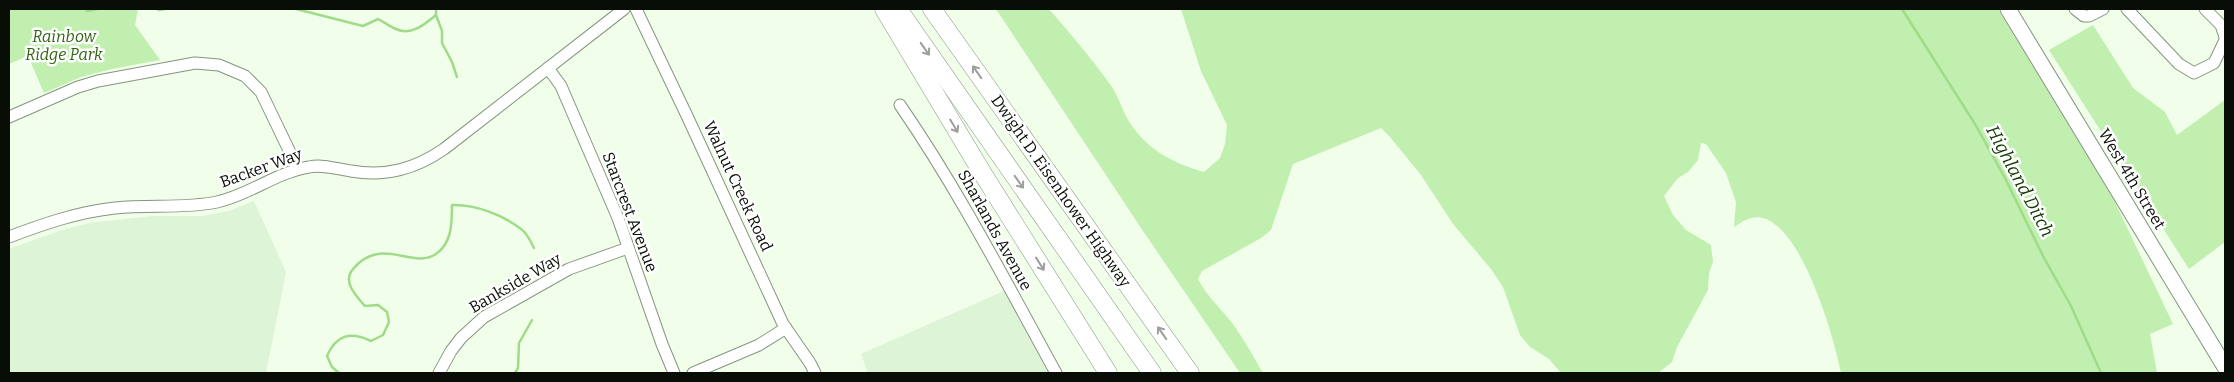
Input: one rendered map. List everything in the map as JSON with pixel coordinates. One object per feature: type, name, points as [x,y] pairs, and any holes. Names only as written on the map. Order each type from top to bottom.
[{"type":"highway","points":[[884,9],[983,174],[1108,373]]},
{"type":"highway","name":"Dwight D. Eisenhower Highway","points":[[898,9],[1152,373]]},
{"type":"highway","name":"Dwight D. Eisenhower Highway","points":[[932,9],[1190,373]]},
{"type":"main road","name":"West 4th Street","points":[[2008,9],[2225,366]]},
{"type":"street","name":"Backer Way","points":[[9,238],[35,227],[86,212],[114,208],[197,205],[221,201],[245,193],[298,169],[319,166],[376,174],[396,172],[417,165],[444,149],[624,9]]},
{"type":"street","name":"Walnut Creek Road","points":[[636,9],[786,328],[815,373]]},
{"type":"street","points":[[2075,9],[2084,16],[2089,16],[2103,9]]},
{"type":"street","points":[[2127,9],[2179,64],[2187,71],[2194,73],[2214,63],[2225,38],[2221,25],[2204,9]]},
{"type":"street","points":[[9,117],[78,88],[98,82],[195,63],[220,65],[244,76],[261,92],[298,169]]},
{"type":"street","name":"Starcrest Avenue","points":[[548,68],[561,86],[618,218],[674,373]]},
{"type":"street","name":"Sharlands Avenue","points":[[900,105],[937,159],[1056,373]]},
{"type":"street","name":"Bankside Way","points":[[439,373],[451,351],[461,338],[484,317],[569,269],[628,248]]},
{"type":"street","points":[[694,373],[759,345],[786,328]]},
{"type":"shaded area","points":[[254,201],[286,272],[266,373],[9,373],[9,249],[62,230],[89,223],[152,216],[202,216],[229,211]]},
{"type":"shaded area","points":[[1004,291],[1048,373],[868,373],[861,354]]},
{"type":"green space","name":"Rainbow Ridge Park","points":[[9,9],[138,9],[135,25],[160,60],[81,77],[44,93],[28,56],[9,64]]},
{"type":"green space","points":[[996,9],[1049,9],[1110,84],[1127,118],[1142,138],[1150,146],[1170,159],[1204,172],[1220,158],[1225,144],[1227,125],[1201,71],[1181,9],[1998,9],[2114,200],[2173,324],[2150,334],[2157,373],[1841,373],[1824,311],[1803,262],[1791,242],[1778,226],[1763,218],[1751,218],[1734,227],[1736,202],[1726,173],[1706,144],[1701,143],[1698,160],[1688,172],[1678,178],[1664,196],[1673,215],[1686,230],[1711,245],[1713,262],[1709,273],[1708,290],[1677,347],[1672,362],[1658,373],[1561,373],[1549,359],[1530,347],[1520,335],[1503,287],[1491,269],[1453,224],[1421,175],[1381,128],[1293,164],[1271,230],[1261,238],[1202,271],[1198,279],[1202,286],[1236,329],[1263,373],[1240,373]]},
{"type":"green space","points":[[2093,25],[2133,88],[2165,112],[2177,135],[2225,100],[2225,242],[2189,269],[2049,50]]},
{"type":"waterway","points":[[86,9],[87,11],[98,9]]},
{"type":"waterway","points":[[157,9],[165,9]]},
{"type":"waterway","points":[[296,9],[363,26],[378,19],[402,31],[412,30],[427,22],[436,15],[436,9]]},
{"type":"waterway","name":"Highland Ditch","points":[[1902,9],[1975,124],[2005,178],[2043,256],[2071,306],[2101,373]]},
{"type":"waterway","points":[[436,15],[442,31],[442,43],[457,77]]},
{"type":"waterway","points":[[339,373],[332,367],[327,356],[335,343],[339,339],[350,336],[357,336],[371,341],[383,335],[389,322],[387,312],[378,305],[365,306],[350,284],[350,274],[364,259],[374,255],[385,254],[417,258],[427,258],[436,254],[445,244],[450,232],[452,205],[479,208],[506,219],[523,231],[534,248]]},
{"type":"waterway","points":[[515,373],[518,368],[519,343],[532,320]]}]
